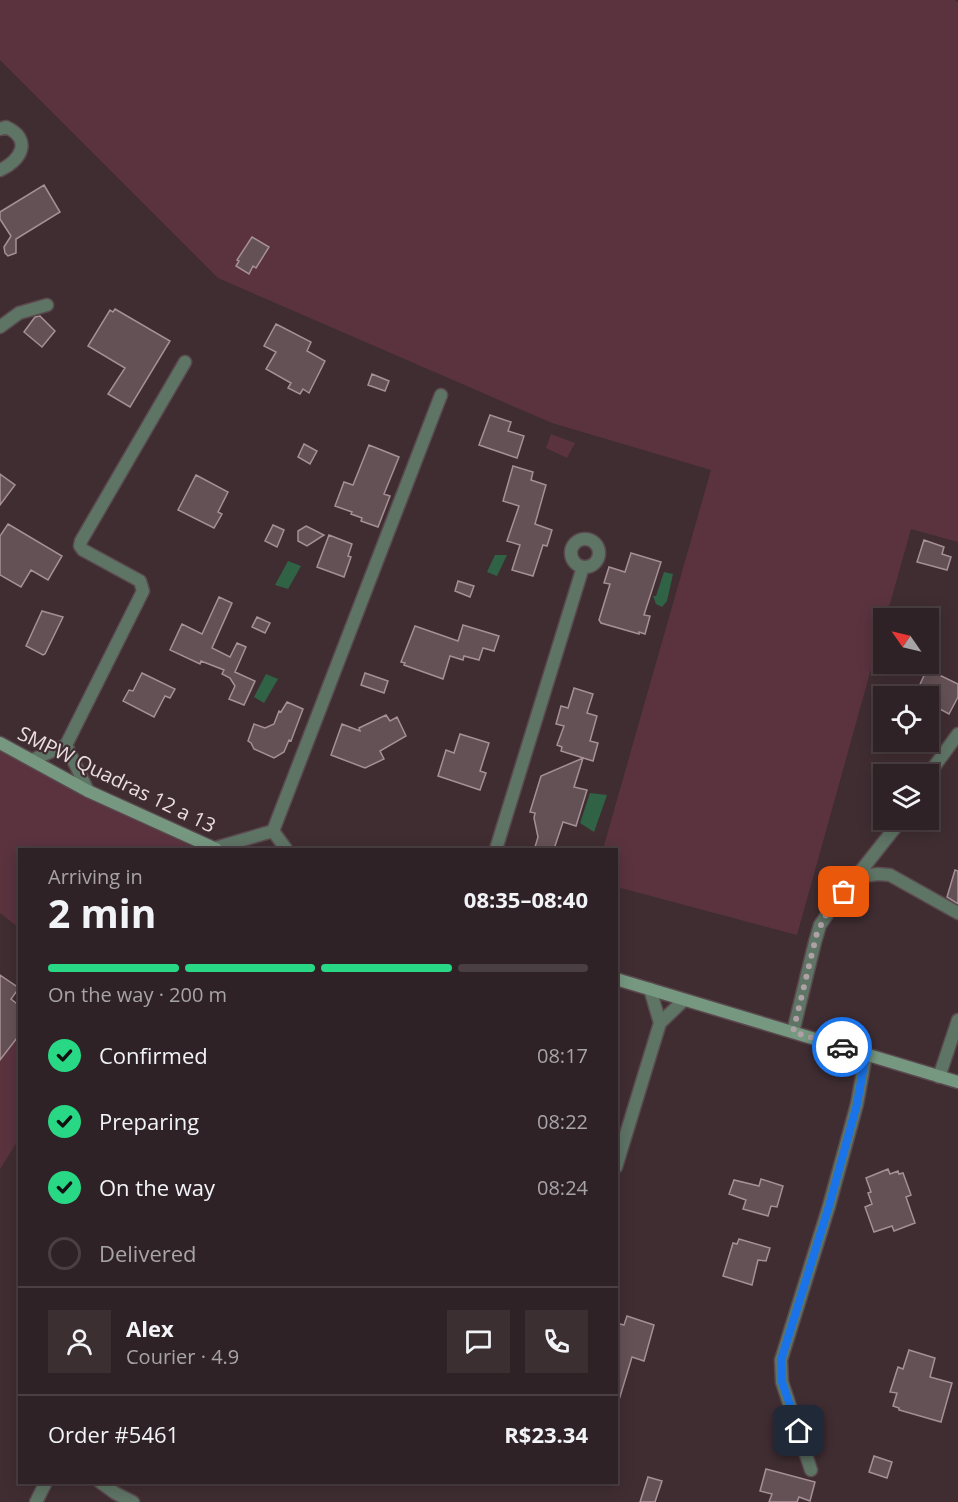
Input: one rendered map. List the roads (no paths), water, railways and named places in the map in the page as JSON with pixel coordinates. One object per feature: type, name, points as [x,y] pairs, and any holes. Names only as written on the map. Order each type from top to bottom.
[{"type":"street","points":[[0,129],[6,127],[14,131],[22,146],[16,160],[0,170]]},
{"type":"street","points":[[0,327],[19,313],[46,305]]},
{"type":"street","points":[[32,760],[66,745],[142,591],[140,581],[83,550],[80,546],[185,363]]},
{"type":"street","points":[[273,831],[441,395]]},
{"type":"street","points":[[496,848],[583,567]]},
{"type":"street","points":[[936,764],[958,734]]},
{"type":"street","name":"SMPW Quadras 12 a 13","points":[[0,743],[88,791],[214,848]]},
{"type":"street","points":[[66,745],[88,791]]},
{"type":"street","points":[[793,1032],[817,933],[832,906],[893,830]]},
{"type":"street","points":[[219,848],[273,831]]},
{"type":"street","points":[[273,831],[285,848]]},
{"type":"street","points":[[856,877],[890,875],[958,913]]},
{"type":"street","points":[[618,980],[958,1082]]},
{"type":"street","points":[[650,989],[660,1023]]},
{"type":"street","points":[[618,1160],[660,1023],[684,1000]]},
{"type":"street","points":[[939,1077],[958,1020]]},
{"type":"street","points":[[811,1470],[782,1382],[781,1360],[829,1206],[857,1104],[866,1054]]},
{"type":"street","points":[[36,1502],[45,1484]]},
{"type":"street","points":[[103,1484],[133,1502]]}]
